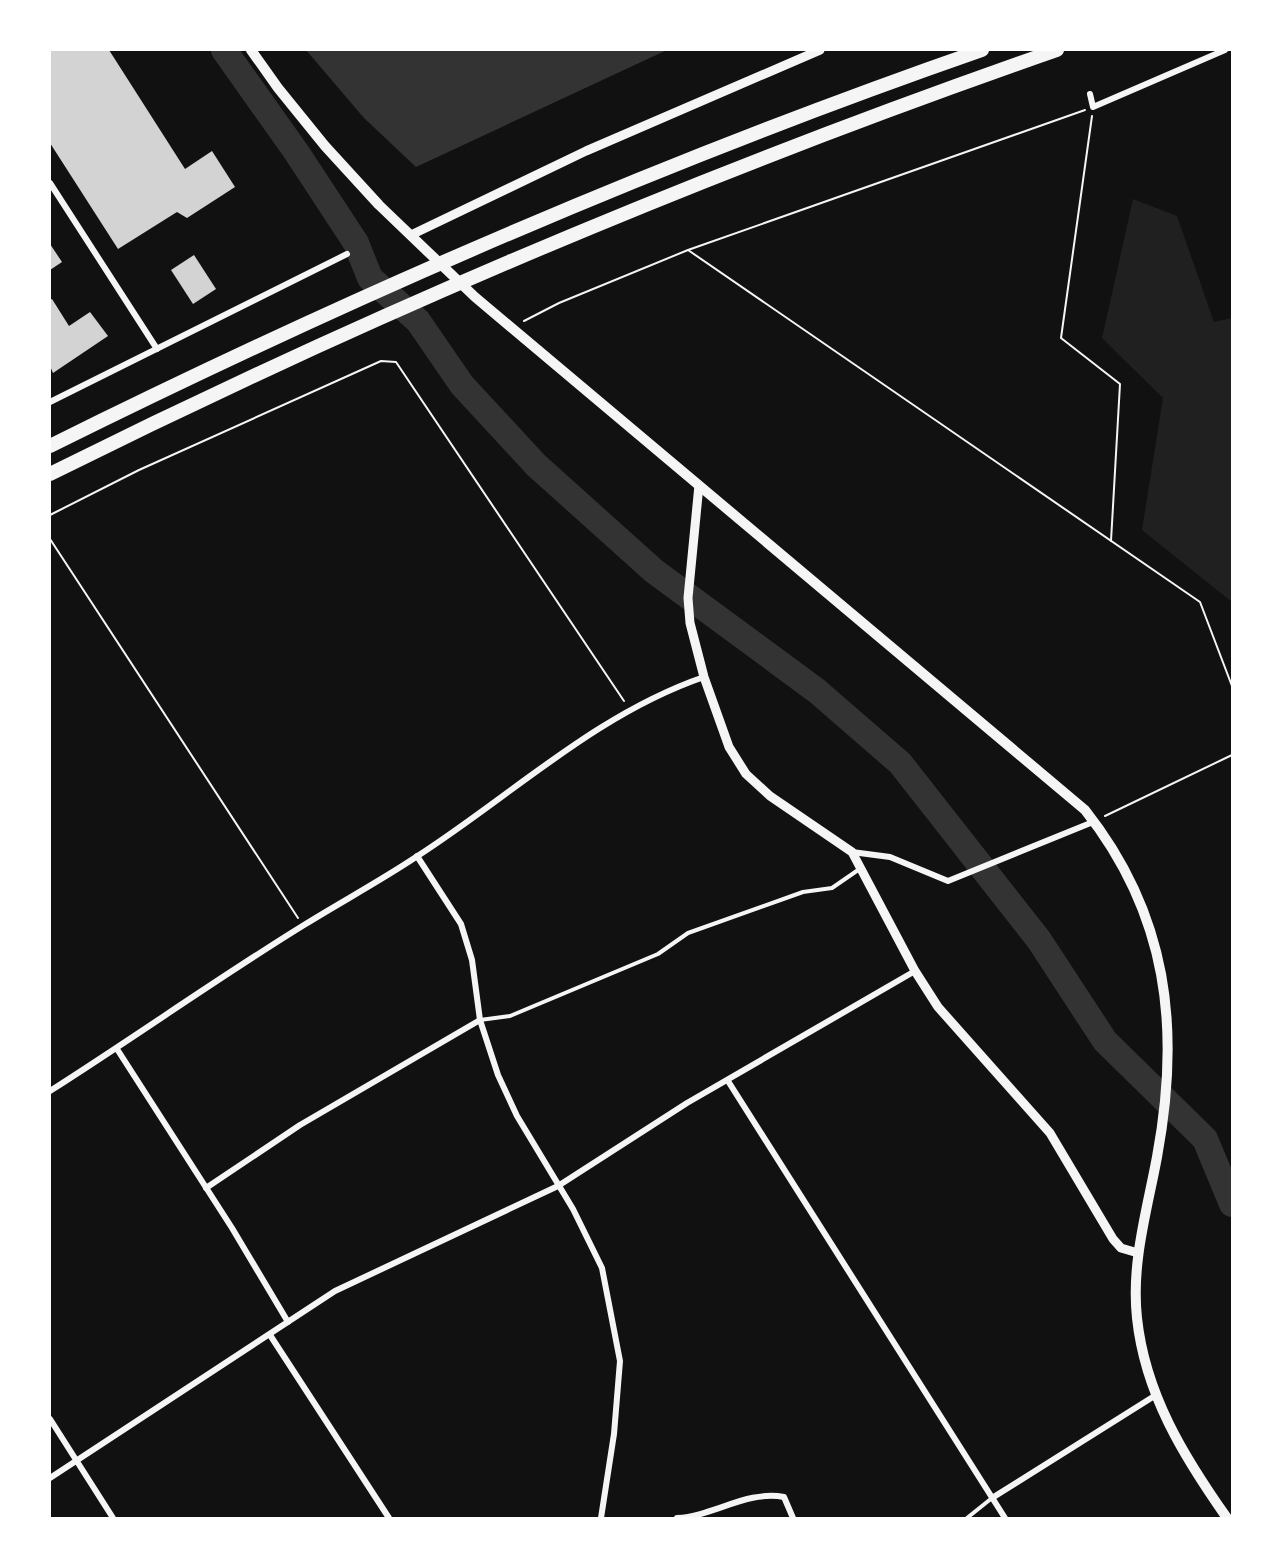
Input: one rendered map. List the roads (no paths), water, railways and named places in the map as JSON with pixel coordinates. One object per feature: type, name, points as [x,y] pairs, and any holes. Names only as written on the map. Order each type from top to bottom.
[{"type":"highway","points":[[50,446],[344,306],[467,251],[709,151],[982,50]]},
{"type":"highway","points":[[50,474],[357,327],[589,226],[743,165],[1057,50]]},
{"type":"main road","points":[[251,50],[278,88],[325,146],[475,297],[1085,810],[1094,822],[1135,891],[1158,954],[1169,1018],[1168,1076],[1157,1160],[1138,1253],[1137,1316],[1144,1354],[1156,1395],[1188,1462],[1227,1518]]},
{"type":"street","points":[[411,235],[586,151],[820,50]]},
{"type":"street","points":[[1089,94],[1093,107],[1225,50]]},
{"type":"street","points":[[50,183],[157,349]]},
{"type":"street","points":[[50,402],[347,254]]},
{"type":"street","points":[[699,485],[688,598],[695,647],[729,747],[746,774],[770,796],[852,852],[915,971],[938,1007],[1050,1133],[1113,1239],[1121,1248],[1138,1253]]},
{"type":"street","points":[[50,1091],[303,926],[417,856],[548,763],[630,710],[678,686],[704,677]]},
{"type":"street","points":[[852,852],[890,857],[948,881],[1094,822]]},
{"type":"street","points":[[417,856],[461,924],[472,960],[480,1020],[498,1075],[517,1116],[573,1209],[602,1268],[620,1361],[614,1434],[601,1518]]},
{"type":"street","points":[[50,1478],[335,1291],[558,1186],[596,1158],[915,971]]},
{"type":"street","points":[[206,1188],[334,1104],[480,1020]]},
{"type":"street","points":[[117,1048],[288,1322]]},
{"type":"street","points":[[728,1081],[1005,1518]]},
{"type":"street","points":[[270,1335],[389,1518]]},
{"type":"street","points":[[992,1498],[1156,1395]]},
{"type":"street","points":[[50,1419],[113,1518]]},
{"type":"street","points":[[677,1518],[690,1518],[767,1494],[784,1497],[793,1518]]},
{"type":"lane","points":[[480,1020],[510,1016],[658,954],[688,933],[803,892],[831,888],[862,868]]},
{"type":"lane","points":[[967,1518],[992,1498]]},
{"type":"waterway","points":[[224,50],[297,153],[356,243],[370,278],[418,321],[462,385],[536,465],[654,571],[817,691],[900,763],[1039,940],[1105,1041],[1205,1139],[1232,1204]]}]
